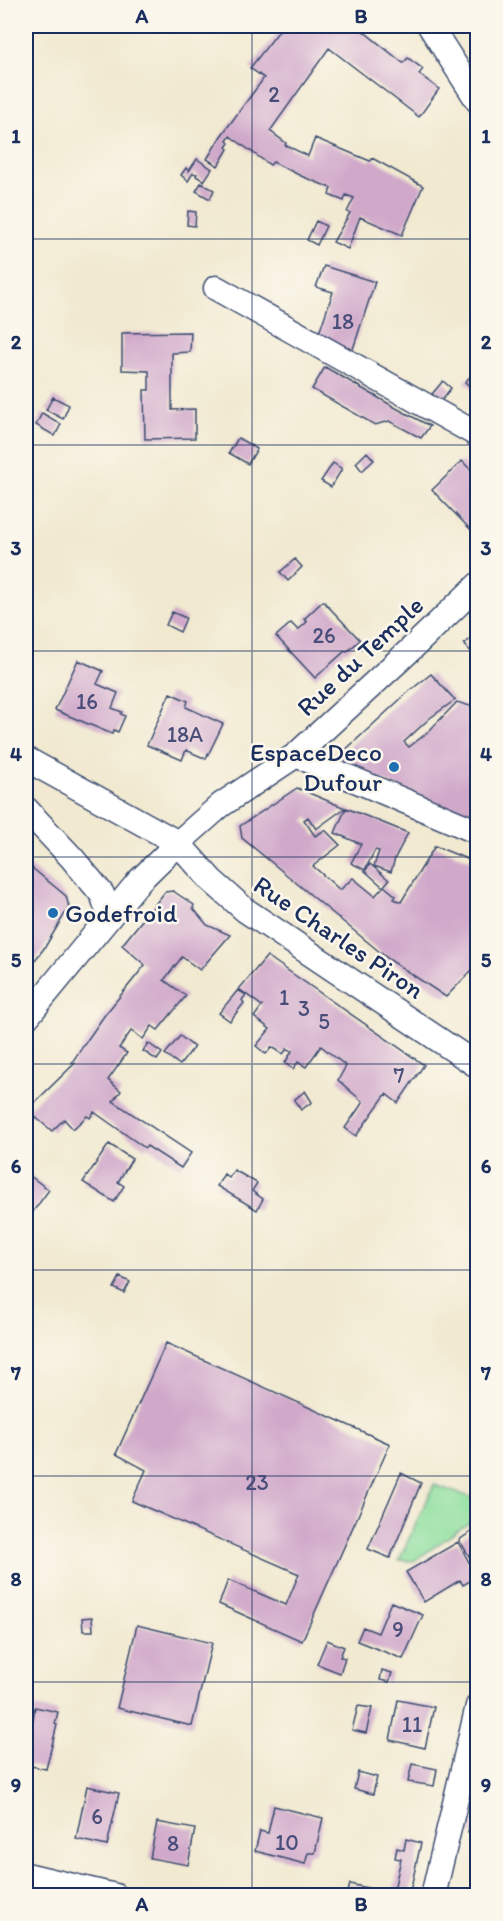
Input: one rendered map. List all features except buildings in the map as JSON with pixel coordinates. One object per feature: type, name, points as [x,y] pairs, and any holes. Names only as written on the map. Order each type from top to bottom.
[{"type":"street","points":[[430,26],[477,101]]},
{"type":"street","points":[[216,288],[477,435]]},
{"type":"street","name":"Rue du Temple","points":[[26,1018],[139,881],[178,843],[221,805],[296,755],[477,585]]},
{"type":"street","points":[[296,755],[477,832]]},
{"type":"street","name":"Rue Charles Piron","points":[[26,759],[178,843],[211,880],[245,910],[477,1066]]},
{"type":"street","points":[[26,809],[102,894],[111,916]]},
{"type":"street","points":[[433,1896],[477,1706]]},
{"type":"street","points":[[26,1875],[115,1896]]},
{"type":"green space","points":[[434,1485],[477,1499],[477,1517],[414,1561],[399,1560]]},
{"type":"place","name":"EspaceDeco Dufour","points":[[394,767]]},
{"type":"place","name":"Godefroid","points":[[53,913]]}]
